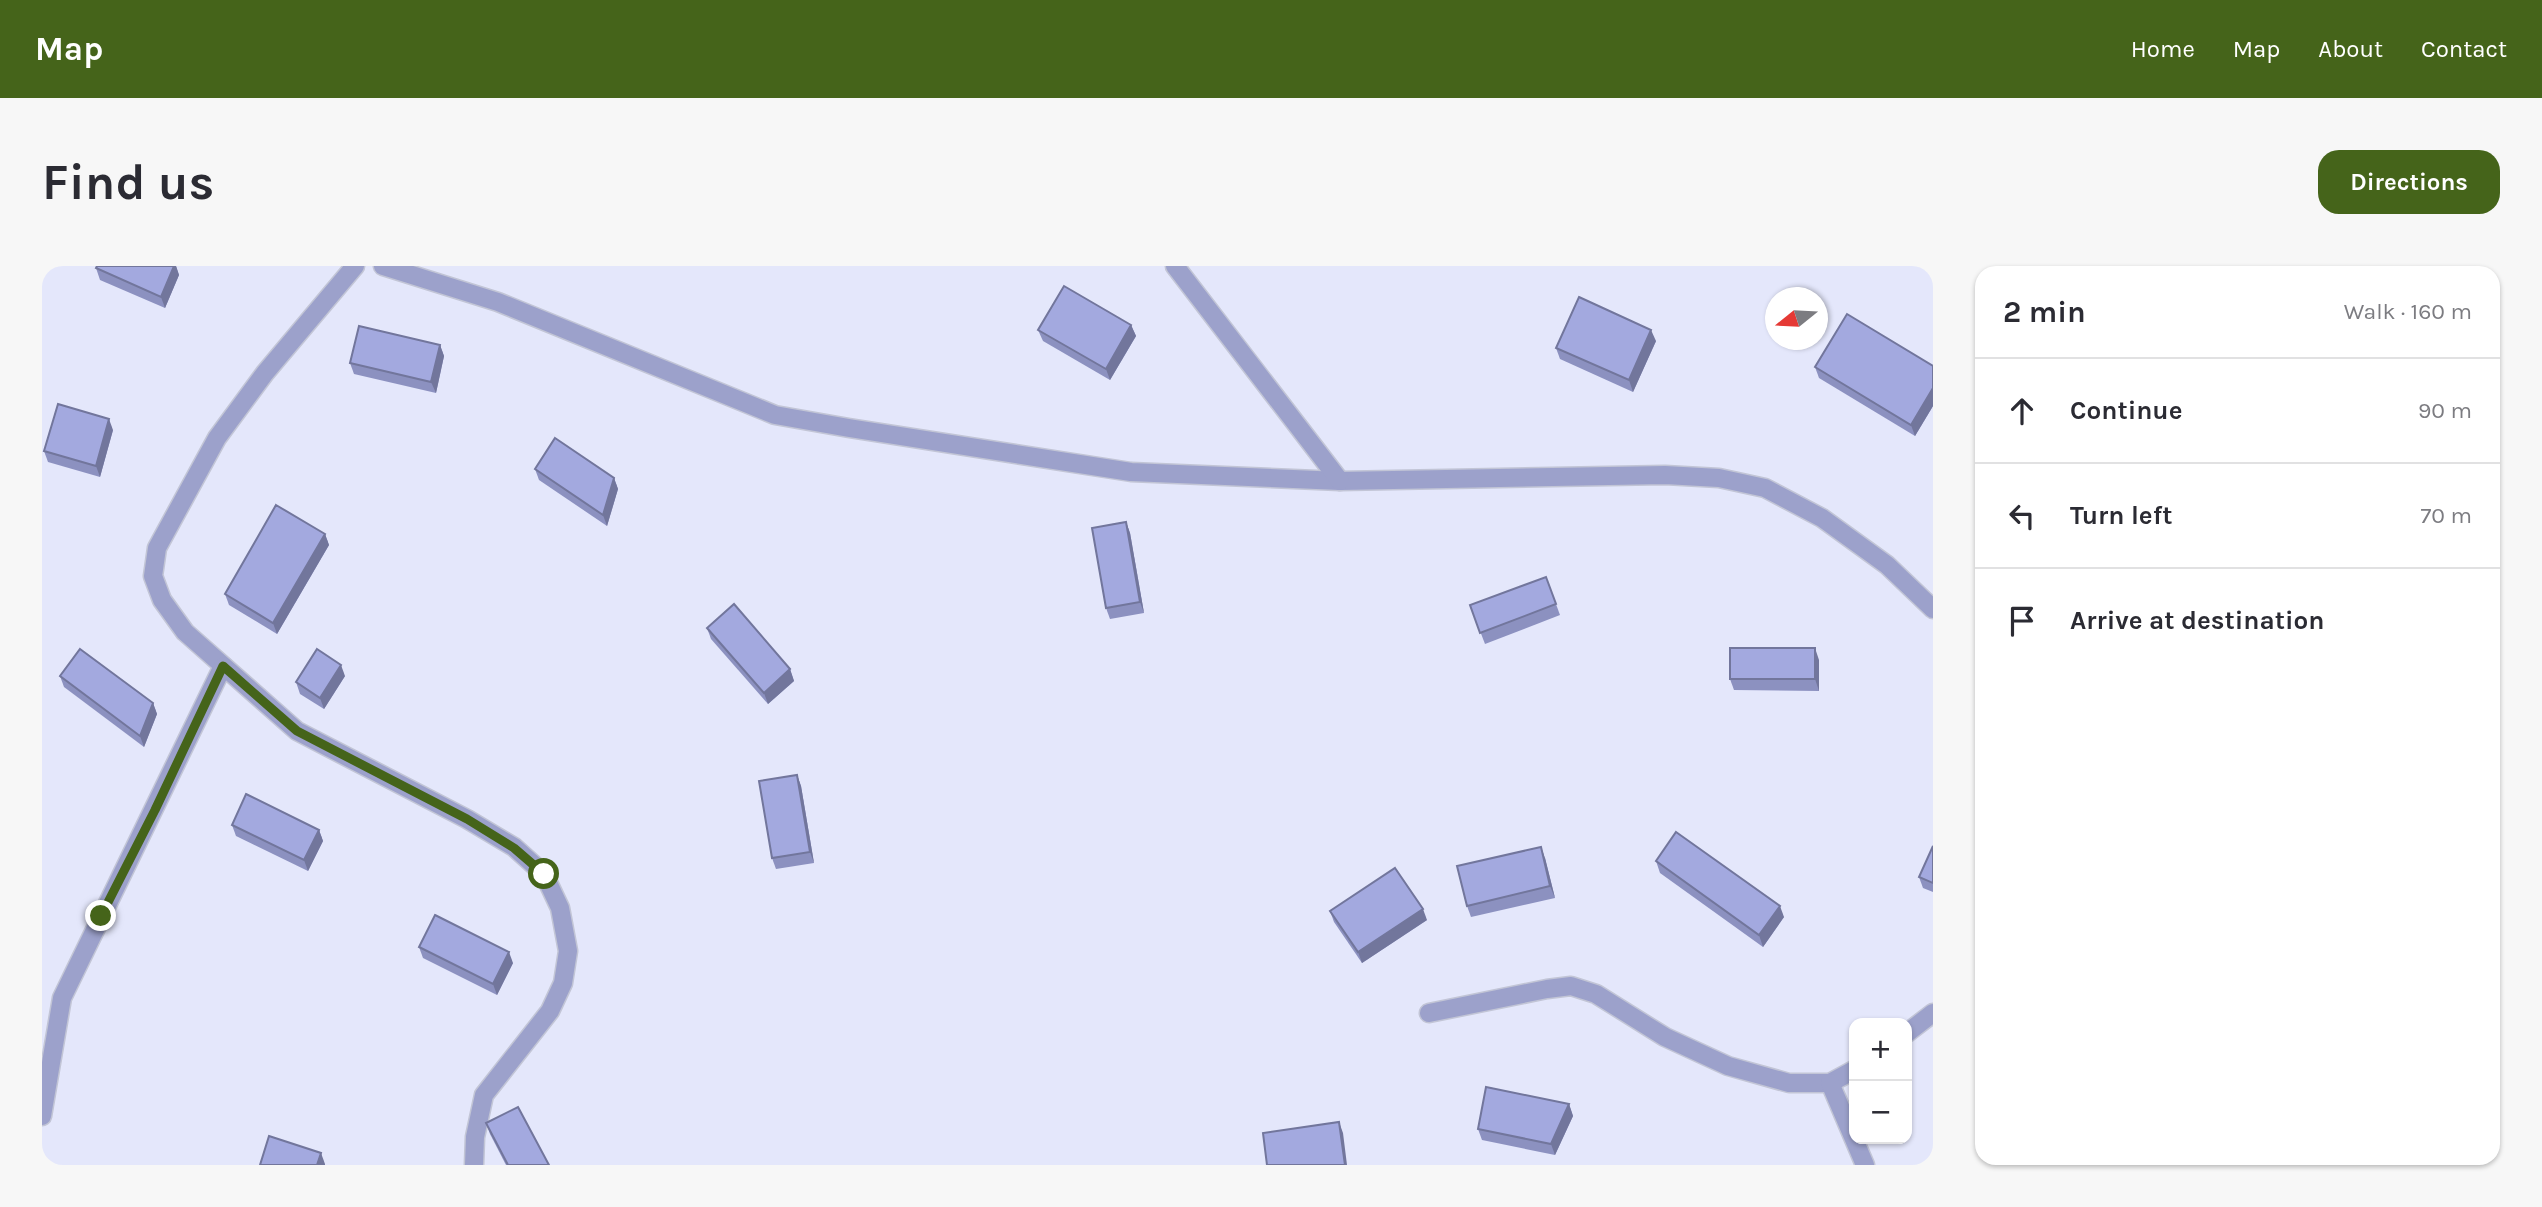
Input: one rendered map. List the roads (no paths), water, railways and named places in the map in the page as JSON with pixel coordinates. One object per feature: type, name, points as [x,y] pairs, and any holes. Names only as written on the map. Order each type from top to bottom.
[{"type":"street","points":[[355,266],[265,373],[217,438],[157,548],[153,576],[162,600],[185,632],[297,731],[467,819],[514,848],[544,874],[560,908],[568,951],[563,983],[550,1011],[484,1095],[475,1137],[474,1165]]},
{"type":"street","points":[[383,266],[498,302],[775,415],[1131,472],[1340,481],[1665,475],[1719,478],[1765,488],[1822,518],[1887,565],[1933,610]]},
{"type":"street","points":[[1175,266],[1340,481]]},
{"type":"street","points":[[42,1116],[62,998],[223,666]]},
{"type":"street","points":[[1429,1013],[1571,986],[1596,994],[1665,1037],[1728,1066],[1789,1083],[1830,1083],[1849,1073]]},
{"type":"street","points":[[1912,1029],[1933,1013]]},
{"type":"street","points":[[1830,1083],[1865,1165]]}]
